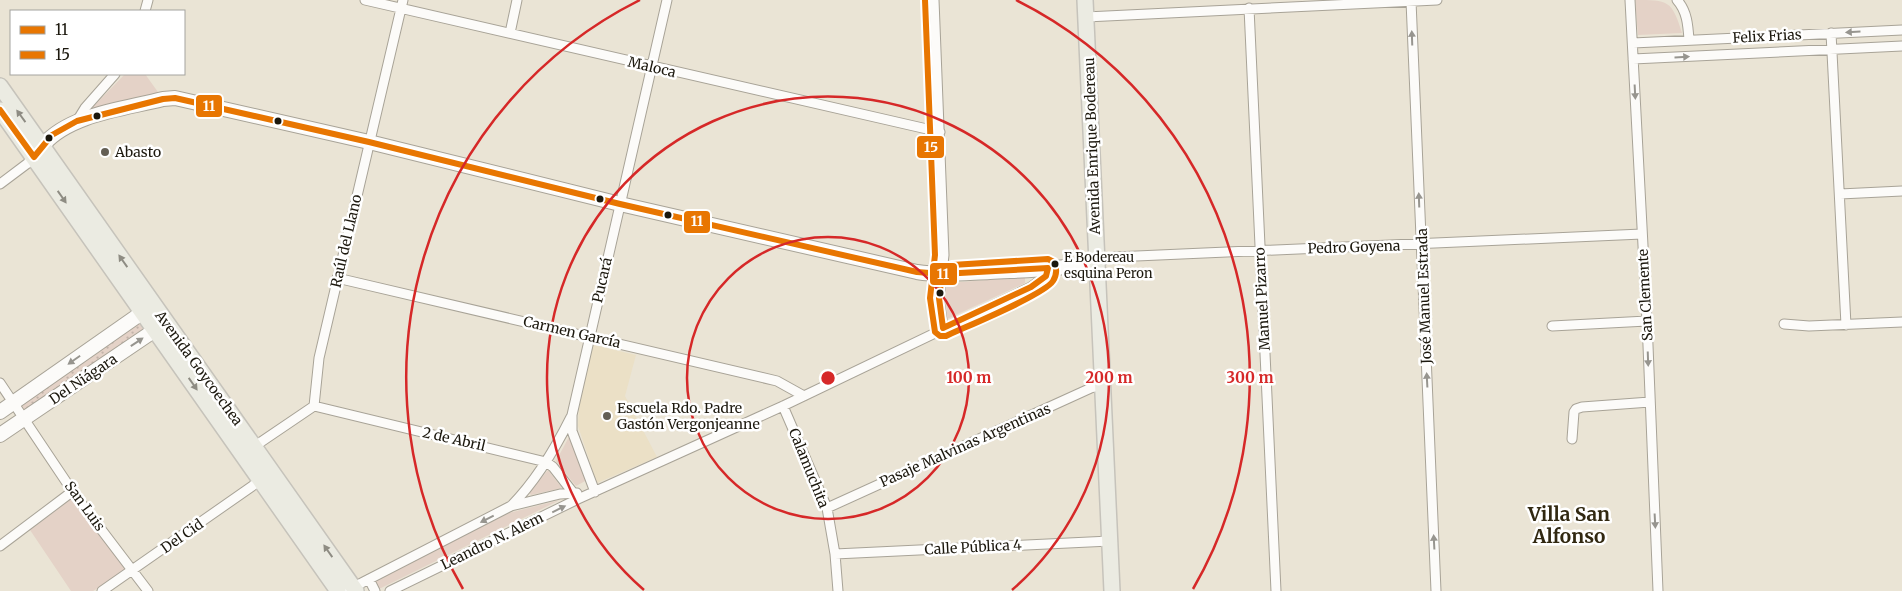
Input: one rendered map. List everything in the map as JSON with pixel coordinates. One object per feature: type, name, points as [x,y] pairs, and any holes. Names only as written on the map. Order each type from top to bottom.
[{"type":"main road","name":"Avenida Enrique Bodereau","points":[[1085,0],[1112,591]]},
{"type":"main road","points":[[0,86],[38,151]]},
{"type":"main road","points":[[38,151],[52,135],[77,121],[163,99],[175,98],[369,142],[620,204],[917,272],[942,274],[1048,268],[1080,266],[1097,261]]},
{"type":"main road","points":[[0,110],[38,151]]},
{"type":"main road","name":"Avenida Goycoechea","points":[[38,151],[154,317],[261,480],[338,591]]},
{"type":"main road","name":"Avenida Goycoechea","points":[[154,317],[255,446],[352,590]]},
{"type":"main road","name":"Del Niágara","points":[[0,412],[13,402],[154,317]]},
{"type":"main road","name":"Del Niágara","points":[[0,435],[154,317]]},
{"type":"street","name":"Maloca","points":[[365,0],[402,4],[510,33],[652,67],[940,132]]},
{"type":"street","points":[[510,33],[517,0]]},
{"type":"street","name":"Pucará","points":[[594,492],[572,431],[572,414],[667,0]]},
{"type":"street","points":[[934,0],[944,255],[939,298],[943,328]]},
{"type":"street","points":[[1086,17],[1437,0]]},
{"type":"street","name":"San Clemente","points":[[1630,0],[1647,321],[1658,591]]},
{"type":"street","name":"José Manuel Estrada","points":[[1411,2],[1436,591]]},
{"type":"street","points":[[1681,2],[1687,18],[1690,40]]},
{"type":"street","name":"Raúl del Llano","points":[[314,406],[319,358],[402,4]]},
{"type":"street","name":"Manuel Pizarro","points":[[1249,8],[1276,591]]},
{"type":"street","name":"Felix Frias","points":[[1633,43],[1902,30]]},
{"type":"street","points":[[1832,33],[1846,324]]},
{"type":"street","name":"Felix Frias","points":[[1633,60],[1902,46]]},
{"type":"street","points":[[77,121],[82,112],[114,75]]},
{"type":"street","points":[[0,184],[28,164],[38,151]]},
{"type":"street","points":[[1840,194],[1902,191]]},
{"type":"street","name":"Pedro Goyena","points":[[1097,261],[1114,256],[1642,234]]},
{"type":"street","name":"Leandro N. Alem","points":[[390,591],[576,496],[594,492],[783,406],[1031,287],[1046,276],[1048,268]]},
{"type":"street","name":"Carmen García","points":[[337,278],[778,381],[804,396]]},
{"type":"street","points":[[1552,326],[1647,321]]},
{"type":"street","points":[[1784,324],[1809,326],[1902,322]]},
{"type":"street","points":[[0,383],[13,402]]},
{"type":"street","name":"Pasaje Malvinas Argentinas","points":[[827,508],[1090,388],[1103,385]]},
{"type":"street","name":"San Luis","points":[[13,402],[73,491],[148,591]]},
{"type":"street","points":[[1572,439],[1574,412],[1576,409],[1650,402]]},
{"type":"street","points":[[255,446],[314,406]]},
{"type":"street","name":"2 de Abril","points":[[314,406],[546,462]]},
{"type":"street","name":"Calamuchita","points":[[783,406],[827,508],[835,554],[838,591]]},
{"type":"street","name":"Leandro N. Alem","points":[[511,506],[524,493],[546,462],[572,414]]},
{"type":"street","points":[[546,462],[553,467],[576,496]]},
{"type":"street","name":"Del Cid","points":[[102,591],[261,480]]},
{"type":"street","points":[[0,546],[73,491]]},
{"type":"street","name":"Leandro N. Alem","points":[[352,590],[369,579],[511,506],[560,494],[576,496]]},
{"type":"street","name":"Calle Pública 4","points":[[835,554],[1110,541]]},
{"type":"street","points":[[369,579],[375,591]]},
{"type":"shaded area","points":[[1635,0],[1667,4],[1675,14],[1682,33],[1638,35]]},
{"type":"shaded area","points":[[124,75],[146,75],[163,99],[87,113]]},
{"type":"shaded area","points":[[1025,277],[1025,283],[947,319],[945,288],[949,283]]},
{"type":"shaded area","points":[[140,320],[146,330],[25,414],[17,403]]},
{"type":"shaded area","name":"Escuela Rdo. Padre Gastón Vergonjeanne","points":[[593,345],[636,355],[625,396],[657,457],[597,483],[578,426],[579,406]]},
{"type":"shaded area","points":[[570,435],[587,480],[576,486],[556,461]]},
{"type":"shaded area","points":[[548,470],[562,488],[531,495],[529,493]]},
{"type":"shaded area","points":[[72,498],[127,570],[93,591],[71,591],[30,530]]},
{"type":"shaded area","points":[[560,500],[379,589],[374,580],[509,513]]},
{"type":"transit line","name":"15","points":[[925,0],[935,255],[930,298],[935,332],[940,336],[946,336],[1020,302],[1047,287],[1053,281],[1056,271],[1054,262],[1048,259],[952,265]]},
{"type":"transit line","name":"11","points":[[0,110],[34,157],[52,135],[77,121],[163,99],[175,98],[369,142],[620,204],[917,272],[942,274]]},
{"type":"transit line","name":"11","points":[[1048,268],[1046,276],[1031,287],[943,328],[939,298],[942,274],[1048,268]]},
{"type":"place","name":"Abasto","points":[[105,152]]},
{"type":"place","name":"E Bodereau esquina Peron","points":[[1055,264]]},
{"type":"place","name":"Escuela Rdo. Padre Gastón Vergonjeanne","points":[[607,416]]},
{"type":"district","name":"Villa San Alfonso","points":[[1569,525]]}]
